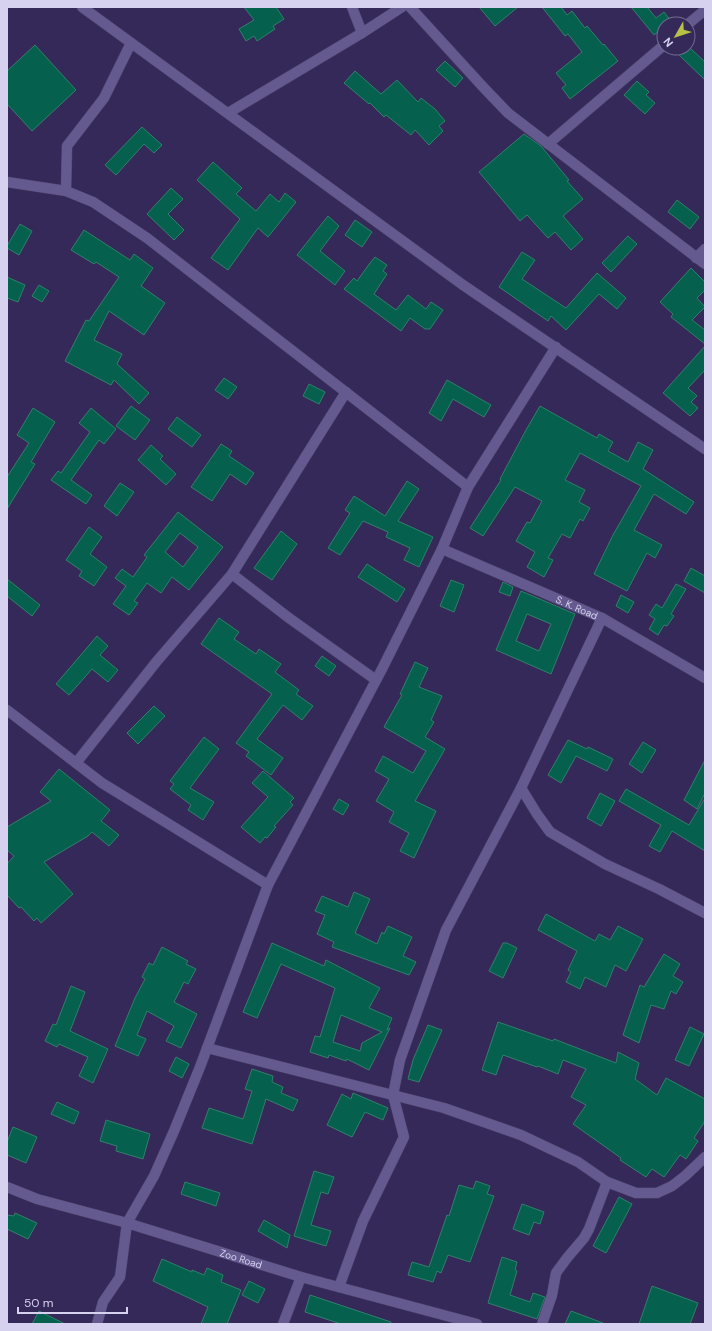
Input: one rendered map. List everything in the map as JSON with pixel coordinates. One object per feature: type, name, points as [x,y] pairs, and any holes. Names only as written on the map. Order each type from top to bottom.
[{"type":"street","points":[[82,7],[463,284],[705,449]]},
{"type":"street","points":[[352,7],[362,33]]},
{"type":"street","points":[[228,113],[362,33],[402,7]]},
{"type":"street","points":[[410,7],[508,113],[705,264]]},
{"type":"street","points":[[696,17],[705,10]]},
{"type":"street","points":[[66,191],[67,146],[104,98],[131,43]]},
{"type":"street","points":[[548,144],[656,52]]},
{"type":"street","points":[[7,182],[66,191],[93,202],[147,238],[275,339],[468,487]]},
{"type":"street","points":[[696,258],[705,250]]},
{"type":"street","points":[[97,1324],[103,1302],[120,1277],[127,1223],[154,1176],[174,1131],[268,885],[376,680],[442,549],[468,487],[556,347]]},
{"type":"street","points":[[76,763],[157,661],[232,574],[346,392]]},
{"type":"street","name":"S. K. Road","points":[[442,549],[602,618],[705,678]]},
{"type":"street","points":[[232,574],[289,618],[376,680]]},
{"type":"street","points":[[339,1287],[363,1221],[404,1137],[393,1095],[400,1060],[446,930],[521,788],[602,618]]},
{"type":"street","points":[[7,710],[102,783],[268,885]]},
{"type":"street","points":[[521,788],[550,832],[605,864],[659,889],[705,913]]},
{"type":"street","points":[[207,1048],[444,1108],[520,1135],[578,1162],[607,1182],[636,1193],[657,1193],[672,1186],[686,1176],[705,1157]]},
{"type":"street","points":[[542,1324],[552,1295],[556,1273],[584,1238],[589,1229],[607,1182]]},
{"type":"street","name":"Zoo Road","points":[[7,1187],[37,1199],[127,1223],[301,1277],[477,1324]]},
{"type":"street","points":[[283,1324],[301,1277]]},
{"type":"building","points":[[244,7],[276,7],[284,19],[273,26],[275,29],[257,41],[254,36],[246,41],[239,29],[254,20]]},
{"type":"building","points":[[479,7],[518,7],[495,26]]},
{"type":"building","points":[[542,7],[561,7],[567,15],[572,11],[585,28],[587,26],[618,61],[570,99],[562,88],[566,85],[556,73],[582,52],[568,34],[565,36]]},
{"type":"building","points":[[631,7],[647,7],[656,18],[656,33],[654,35]]},
{"type":"building","points":[[664,12],[667,16],[659,16]]},
{"type":"building","points":[[35,45],[76,90],[32,131],[7,104],[7,71]]},
{"type":"building","points":[[696,54],[705,62],[705,80],[680,56],[696,56]]},
{"type":"building","points":[[445,61],[463,78],[455,87],[436,70]]},
{"type":"building","points":[[355,71],[381,94],[397,80],[418,102],[421,98],[435,109],[445,121],[439,126],[443,131],[429,145],[415,130],[411,135],[386,115],[384,117],[370,103],[369,104],[344,83]]},
{"type":"building","points":[[637,81],[649,92],[646,95],[655,103],[645,114],[624,95]]},
{"type":"building","points":[[142,127],[162,145],[154,153],[144,144],[116,175],[105,165]]},
{"type":"building","points":[[524,134],[541,146],[569,180],[567,181],[583,199],[563,216],[583,239],[571,250],[555,232],[548,238],[527,215],[520,221],[479,172]]},
{"type":"building","points":[[213,162],[242,188],[236,194],[256,211],[270,194],[279,202],[285,193],[296,202],[268,237],[258,228],[228,270],[211,258],[240,219],[197,180]]},
{"type":"building","points":[[171,188],[183,199],[168,214],[184,230],[174,240],[147,214]]},
{"type":"building","points":[[677,200],[699,217],[690,229],[668,212]]},
{"type":"building","points":[[328,216],[339,226],[320,251],[345,271],[335,285],[297,255]]},
{"type":"building","points":[[355,220],[372,232],[362,247],[345,235]]},
{"type":"building","points":[[20,224],[32,231],[19,255],[7,248],[7,246]]},
{"type":"building","points":[[84,230],[130,260],[134,254],[153,268],[141,286],[165,303],[144,335],[109,311],[94,340],[122,354],[117,364],[149,393],[139,404],[114,380],[111,385],[65,361],[86,320],[89,321],[119,277],[96,262],[94,264],[71,250]]},
{"type":"building","points":[[628,236],[637,244],[611,272],[602,263]]},
{"type":"building","points":[[522,252],[535,260],[522,279],[566,308],[597,273],[626,298],[617,309],[599,294],[566,330],[551,316],[548,321],[499,287]]},
{"type":"building","points":[[375,257],[387,265],[383,271],[387,274],[374,294],[396,310],[408,295],[426,309],[431,302],[443,310],[430,329],[425,329],[410,318],[401,331],[344,289],[354,278],[357,281]]},
{"type":"building","points":[[691,268],[705,282],[705,290],[697,298],[705,307],[692,320],[705,330],[705,344],[671,317],[673,314],[660,302]]},
{"type":"building","points":[[7,277],[25,285],[18,302],[7,298]]},
{"type":"building","points":[[39,285],[49,291],[42,302],[32,296]]},
{"type":"building","points":[[705,346],[705,370],[688,388],[697,396],[691,402],[698,408],[690,416],[663,393]]},
{"type":"building","points":[[224,378],[237,387],[228,399],[215,390]]},
{"type":"building","points":[[447,380],[491,405],[484,417],[453,399],[441,421],[429,413]]},
{"type":"building","points":[[309,384],[325,392],[319,404],[303,396]]},
{"type":"building","points":[[131,406],[150,420],[135,440],[116,426]]},
{"type":"building","points":[[540,406],[597,438],[599,434],[613,442],[608,451],[628,462],[638,442],[653,450],[643,469],[694,502],[686,514],[654,494],[634,530],[662,545],[655,558],[647,553],[627,591],[594,574],[613,535],[641,486],[580,453],[565,480],[585,490],[579,502],[590,508],[583,521],[580,519],[570,538],[562,534],[548,558],[553,560],[544,577],[527,567],[535,552],[516,541],[527,522],[530,523],[542,501],[515,487],[483,536],[470,528],[501,480],[500,479]]},
{"type":"building","points":[[33,408],[55,422],[31,462],[35,464],[7,509],[7,477],[29,443],[17,435]]},
{"type":"building","points":[[91,408],[116,429],[104,444],[99,440],[71,480],[92,495],[86,504],[51,480],[58,471],[61,473],[90,432],[79,423]]},
{"type":"building","points":[[177,417],[201,435],[192,447],[168,429]]},
{"type":"building","points":[[221,444],[232,451],[229,456],[254,473],[246,485],[230,474],[212,501],[191,487]]},
{"type":"building","points":[[151,445],[163,456],[160,459],[176,474],[166,485],[138,460]]},
{"type":"building","points":[[407,481],[419,489],[398,521],[433,537],[419,567],[404,560],[410,548],[386,537],[388,532],[363,521],[340,555],[328,548],[350,513],[345,510],[354,496],[385,516]]},
{"type":"building","points":[[120,483],[134,492],[117,516],[104,506]]},
{"type":"building","points":[[178,512],[223,547],[189,590],[172,577],[161,593],[147,583],[134,601],[138,603],[129,615],[113,604],[126,586],[115,578],[122,569],[133,577],[147,557],[144,555]],"holes":[[[180,533],[198,547],[183,567],[165,552]]]},
{"type":"building","points":[[89,527],[102,537],[90,554],[107,567],[94,586],[79,576],[82,571],[66,560]]},
{"type":"building","points":[[281,531],[297,544],[272,580],[254,568]]},
{"type":"building","points":[[367,564],[405,589],[397,602],[358,577]]},
{"type":"building","points":[[691,568],[705,576],[705,593],[684,581]]},
{"type":"building","points":[[7,579],[40,605],[32,616],[7,596]]},
{"type":"building","points":[[451,580],[464,585],[454,612],[440,606]]},
{"type":"building","points":[[503,582],[513,587],[510,596],[499,592]]},
{"type":"building","points":[[676,584],[686,589],[671,614],[674,616],[667,626],[664,625],[658,635],[649,629],[655,619],[649,615],[656,604],[662,608]]},
{"type":"building","points":[[521,591],[575,614],[551,674],[496,650]],"holes":[[[527,614],[551,624],[539,651],[516,641]]]},
{"type":"building","points":[[621,595],[634,602],[628,613],[616,606]]},
{"type":"building","points":[[219,618],[239,632],[234,639],[256,654],[259,649],[281,664],[275,672],[299,690],[296,694],[313,706],[302,720],[283,705],[257,739],[283,758],[271,775],[246,756],[249,752],[236,743],[272,694],[201,644]]},
{"type":"building","points":[[97,636],[108,646],[100,655],[118,670],[108,682],[92,669],[69,695],[56,684]]},
{"type":"building","points":[[322,656],[336,666],[329,676],[315,666]]},
{"type":"building","points":[[415,662],[428,668],[419,687],[442,696],[431,720],[434,722],[425,737],[445,749],[415,801],[436,811],[414,858],[400,851],[409,833],[389,822],[394,812],[376,801],[389,779],[375,771],[383,756],[413,773],[426,751],[384,727],[402,695],[400,694]]},
{"type":"building","points":[[154,706],[165,716],[138,744],[127,733]]},
{"type":"building","points":[[204,737],[219,749],[190,788],[214,802],[203,820],[188,810],[191,805],[170,789],[174,784],[170,781]]},
{"type":"building","points":[[568,740],[587,749],[588,747],[613,759],[607,771],[576,756],[561,783],[548,775]]},
{"type":"building","points":[[643,742],[656,750],[642,773],[629,764]]},
{"type":"building","points":[[705,760],[705,793],[697,809],[684,800]]},
{"type":"building","points":[[59,769],[110,810],[101,821],[119,835],[109,846],[92,832],[88,836],[44,862],[73,894],[41,923],[37,918],[34,921],[7,895],[7,864],[14,856],[7,850],[7,827],[51,801],[40,792]]},
{"type":"building","points":[[263,771],[294,798],[290,802],[293,805],[274,826],[276,827],[267,838],[265,837],[260,843],[241,827],[268,797],[252,783]]},
{"type":"building","points":[[626,789],[689,825],[705,798],[705,851],[672,831],[660,852],[649,846],[661,825],[619,801]]},
{"type":"building","points":[[600,793],[615,801],[601,826],[587,818]]},
{"type":"building","points":[[339,799],[349,805],[343,815],[333,809]]},
{"type":"building","points":[[354,892],[370,899],[355,933],[377,944],[382,932],[384,934],[388,926],[412,937],[403,956],[416,962],[409,975],[332,947],[334,942],[317,934],[325,915],[315,911],[322,896],[348,907]]},
{"type":"building","points":[[546,914],[595,941],[599,934],[610,940],[618,926],[643,939],[626,971],[615,965],[606,987],[585,977],[580,989],[566,982],[571,972],[568,970],[577,951],[538,930]]},
{"type":"building","points":[[272,943],[324,966],[326,960],[380,988],[369,1008],[392,1018],[387,1030],[390,1028],[369,1070],[347,1059],[346,1061],[329,1055],[328,1058],[310,1052],[315,1036],[320,1037],[335,988],[281,964],[257,1018],[243,1012]],"holes":[[[341,1015],[382,1032],[362,1043],[360,1051],[333,1042]]]},
{"type":"building","points":[[503,943],[507,943],[517,948],[503,978],[489,971]]},
{"type":"building","points":[[162,947],[188,961],[186,964],[196,969],[188,984],[184,982],[174,1002],[197,1014],[181,1048],[166,1041],[174,1026],[147,1011],[137,1035],[146,1039],[138,1056],[115,1046],[135,998],[145,979],[142,977],[149,963],[153,965]]},
{"type":"building","points":[[664,954],[680,964],[673,976],[683,982],[676,994],[671,991],[664,1009],[651,1005],[639,1043],[623,1035],[640,985],[644,987]]},
{"type":"building","points":[[71,986],[85,992],[70,1031],[108,1049],[93,1083],[79,1076],[88,1057],[59,1044],[57,1047],[45,1041],[53,1024],[56,1025]]},
{"type":"building","points":[[498,1022],[553,1041],[554,1039],[616,1063],[618,1052],[639,1063],[635,1079],[657,1095],[666,1078],[705,1099],[705,1121],[694,1138],[698,1141],[686,1159],[680,1155],[664,1177],[652,1169],[646,1177],[620,1160],[621,1158],[573,1124],[586,1105],[571,1097],[586,1069],[563,1060],[558,1074],[503,1055],[496,1075],[482,1070]]},
{"type":"building","points":[[428,1025],[442,1030],[419,1082],[408,1079],[413,1060]]},
{"type":"building","points":[[690,1027],[704,1034],[689,1066],[675,1060]]},
{"type":"building","points":[[176,1057],[189,1064],[182,1078],[169,1071]]},
{"type":"building","points":[[252,1069],[273,1076],[272,1082],[283,1087],[281,1093],[298,1100],[293,1111],[266,1099],[252,1144],[202,1128],[209,1108],[243,1119],[252,1091],[245,1089]]},
{"type":"building","points":[[353,1093],[388,1108],[383,1120],[365,1112],[352,1137],[327,1125],[342,1094],[351,1099]]},
{"type":"building","points":[[57,1102],[79,1112],[74,1124],[51,1114]]},
{"type":"building","points":[[106,1120],[150,1134],[143,1159],[116,1151],[117,1146],[100,1141]]},
{"type":"building","points":[[13,1127],[37,1137],[26,1163],[7,1155],[7,1142]]},
{"type":"building","points":[[314,1171],[334,1177],[328,1194],[321,1192],[311,1225],[331,1231],[326,1246],[294,1236]]},
{"type":"building","points":[[476,1181],[490,1186],[487,1194],[494,1196],[470,1262],[448,1255],[441,1273],[437,1271],[433,1282],[408,1275],[412,1262],[429,1267],[447,1215],[449,1216],[459,1185],[473,1189]]},
{"type":"building","points":[[185,1182],[220,1193],[216,1206],[181,1194]]},
{"type":"building","points":[[619,1197],[632,1204],[606,1253],[593,1246]]},
{"type":"building","points":[[522,1204],[544,1212],[540,1224],[534,1222],[529,1235],[513,1229]]},
{"type":"building","points":[[15,1213],[37,1223],[28,1239],[7,1229],[7,1215],[14,1216]]},
{"type":"building","points":[[264,1220],[290,1235],[287,1248],[258,1231]]},
{"type":"building","points":[[502,1257],[517,1262],[515,1270],[517,1271],[510,1295],[530,1302],[533,1293],[545,1297],[537,1319],[488,1303]]},
{"type":"building","points":[[162,1259],[192,1272],[192,1270],[204,1275],[207,1268],[223,1275],[221,1282],[241,1290],[227,1324],[201,1324],[208,1307],[153,1281]]},
{"type":"building","points":[[249,1281],[265,1289],[258,1303],[242,1295]]},
{"type":"building","points":[[652,1286],[698,1303],[690,1324],[639,1324]]},
{"type":"building","points":[[310,1295],[391,1322],[390,1324],[341,1324],[305,1312]]},
{"type":"building","points":[[39,1311],[65,1324],[32,1324]]},
{"type":"building","points":[[571,1311],[603,1323],[603,1324],[565,1324]]}]
